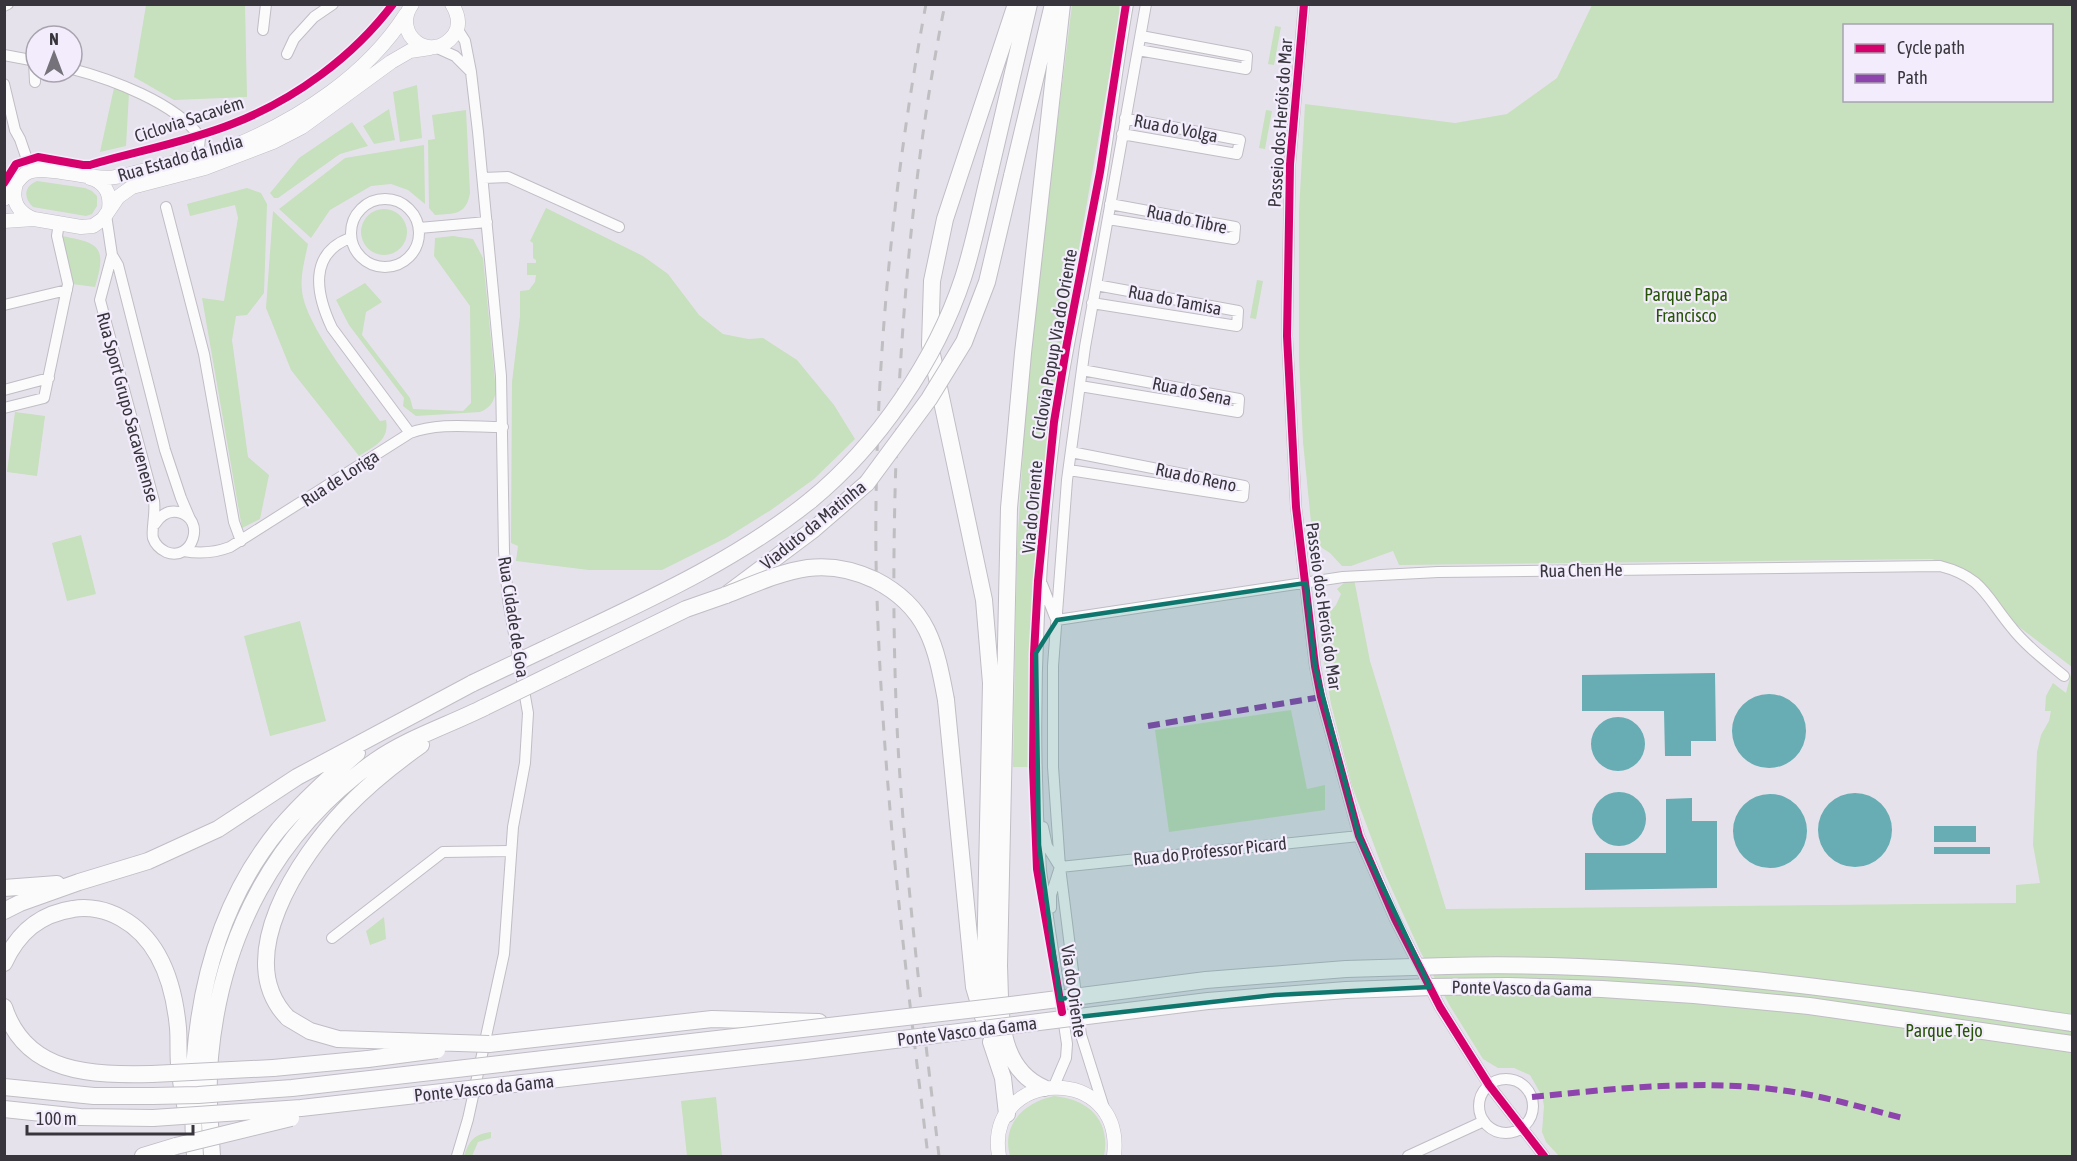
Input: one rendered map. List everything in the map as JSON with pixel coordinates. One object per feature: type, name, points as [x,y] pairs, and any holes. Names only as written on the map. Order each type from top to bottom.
[{"type":"highway","points":[[995,1052],[985,968],[991,683],[984,600],[930,345],[932,281],[945,219],[1016,4]]},
{"type":"highway","name":"Viaduto da Matinha","points":[[376,736],[473,683],[642,602],[737,551],[791,516],[828,487],[866,446],[902,399],[928,355],[962,279],[1029,4]]},
{"type":"highway","name":"Viaduto da Matinha","points":[[450,724],[686,609],[726,595],[814,529],[867,483],[929,399],[964,342],[987,282],[1053,4]]},
{"type":"highway","points":[[1049,1087],[1030,1081],[1020,1072],[1006,1045],[1002,1024],[999,966],[1009,508],[1023,353],[1062,4]]},
{"type":"highway","points":[[726,595],[791,572],[823,567],[858,572],[892,589],[907,602],[921,620],[938,656],[946,700],[974,987],[1004,1084],[1006,1114]]},
{"type":"highway","points":[[450,724],[392,766],[366,789],[328,830],[296,873],[274,915],[267,939],[265,960],[271,994],[277,1007],[288,1018],[310,1031],[338,1039],[489,1044]]},
{"type":"highway","points":[[212,1156],[209,1082],[214,1021],[225,969],[254,897],[289,843],[331,796],[377,760],[404,744],[450,724]]},
{"type":"highway","points":[[4,911],[79,882],[148,861],[218,829],[297,777],[376,736]]},
{"type":"highway","points":[[194,1156],[192,1107],[196,1035],[203,990],[221,930],[244,881],[279,830],[320,786],[376,736]]},
{"type":"highway","points":[[4,888],[79,882]]},
{"type":"highway","points":[[4,963],[12,947],[26,930],[42,918],[58,911],[79,907],[114,914],[129,922],[145,936],[162,961],[172,991],[178,1027],[178,1063],[194,1156]]},
{"type":"highway","name":"Ponte Vasco da Gama","points":[[4,1087],[94,1096],[198,1095],[292,1088],[1217,979],[1346,969],[1478,965],[1599,968],[1699,975],[1813,987],[2073,1023]]},
{"type":"highway","name":"Ponte Vasco da Gama","points":[[7,1109],[80,1117],[153,1118],[250,1113],[817,1050],[1208,1001],[1393,988],[1508,986],[1694,995],[1809,1006],[2073,1044]]},
{"type":"highway","points":[[4,1007],[17,1034],[37,1054],[48,1060],[64,1067],[99,1073],[152,1074],[251,1070],[368,1059],[712,1019],[853,1023]]},
{"type":"highway","points":[[152,1155],[176,1146],[350,1103]]},
{"type":"main road","points":[[409,9],[407,29],[410,36],[423,46],[433,48],[448,42],[458,30],[457,13],[452,4]]},
{"type":"main road","name":"Rua Estado da Índia","points":[[31,171],[42,170],[112,178],[232,146],[295,115],[326,95],[381,48],[409,9]]},
{"type":"main road","name":"Rua Estado da Índia","points":[[87,227],[98,223],[124,192],[132,187],[205,168],[273,142],[302,127],[391,62],[410,51],[433,48]]},
{"type":"main road","points":[[4,199],[20,179],[31,171]]},
{"type":"main road","name":"Rua Estado da Índia","points":[[88,177],[104,186],[109,197],[108,212]]},
{"type":"main road","points":[[16,184],[15,203],[22,213],[34,219]]},
{"type":"main road","points":[[4,221],[34,219],[87,227]]},
{"type":"main road","points":[[999,1156],[997,1147],[999,1130],[1006,1114],[1029,1093],[1049,1087],[1073,1089],[1091,1098],[1105,1112],[1114,1133],[1115,1156]]},
{"type":"street","points":[[263,30],[266,4]]},
{"type":"street","points":[[287,54],[294,39],[314,17],[333,4]]},
{"type":"street","name":"Via do Oriente","points":[[1049,1087],[1064,1065],[1067,1051],[1041,870],[1037,793],[1036,653],[1040,581],[1056,422],[1099,191],[1128,4]]},
{"type":"street","name":"Via do Oriente","points":[[1105,1112],[1081,1035],[1060,867],[1053,767],[1053,666],[1069,470],[1082,370],[1146,4]]},
{"type":"street","name":"Passeio dos Heróis do Mar","points":[[1304,4],[1290,164],[1287,336],[1296,507],[1321,698],[1359,836],[1395,919],[1435,996],[1489,1085],[1545,1156]]},
{"type":"street","name":"Rua Cidade de Goa","points":[[457,1156],[468,1119],[504,954],[511,851],[525,763],[528,713],[508,600],[504,551],[503,428],[498,332],[483,178],[471,72],[465,41],[458,30]]},
{"type":"street","points":[[1138,50],[1246,69],[1247,56],[1141,36]]},
{"type":"street","points":[[433,48],[455,56],[471,72]]},
{"type":"street","points":[[4,56],[24,59]]},
{"type":"street","points":[[84,72],[110,80],[160,105],[195,130],[200,137],[199,148],[193,158]]},
{"type":"street","points":[[4,84],[15,130],[31,171]]},
{"type":"street","name":"Rua do Volga","points":[[1122,134],[1238,154],[1240,140],[1125,118]]},
{"type":"street","points":[[4,124],[15,130]]},
{"type":"street","points":[[483,178],[508,177],[619,227]]},
{"type":"street","points":[[380,199],[401,202],[410,209],[419,228],[416,249],[409,258],[390,267],[369,264],[360,257],[350,238],[354,217],[361,208],[380,199]]},
{"type":"street","name":"Rua do Tibre","points":[[1107,219],[1234,239],[1235,227],[1110,204]]},
{"type":"street","points":[[166,207],[204,354],[234,522],[241,541]]},
{"type":"street","name":"Rua Sport Grupo Sacavenense","points":[[108,212],[112,255],[118,265],[165,450],[180,498],[195,530],[195,536],[189,548],[176,554],[162,550],[153,538],[154,501],[100,300],[112,255]]},
{"type":"street","points":[[419,228],[487,222]]},
{"type":"street","points":[[4,408],[44,398],[68,284],[57,236],[59,224]]},
{"type":"street","points":[[87,227],[109,242]]},
{"type":"street","points":[[350,238],[331,248],[325,255],[319,288],[323,310],[332,328],[410,433]]},
{"type":"street","name":"Rua do Tamisa","points":[[1092,303],[1237,326],[1238,311],[1096,285]]},
{"type":"street","points":[[4,305],[67,290]]},
{"type":"street","name":"Rua do Sena","points":[[1080,386],[1238,412],[1239,399],[1082,370]]},
{"type":"street","points":[[4,390],[49,378]]},
{"type":"street","name":"Rua de Loriga","points":[[184,551],[199,554],[220,551],[241,541],[410,433],[432,426],[503,428]]},
{"type":"street","name":"Rua do Reno","points":[[1069,470],[1243,497],[1244,486],[1071,452]]},
{"type":"street","name":"Rua Sport Grupo Sacavenense","points":[[154,524],[159,518],[171,512],[185,515],[190,519]]},
{"type":"street","name":"Rua Chen He","points":[[1057,620],[1364,574],[1940,566],[1975,581],[2012,629],[2064,676]]},
{"type":"street","points":[[1036,653],[1057,620],[1040,581]]},
{"type":"street","points":[[1037,793],[1047,846],[1060,867],[1051,895],[1052,944]]},
{"type":"street","name":"Rua do Professor Picard","points":[[1060,867],[1359,836]]},
{"type":"street","points":[[332,938],[443,852],[511,851]]},
{"type":"street","points":[[1512,1080],[1528,1091],[1533,1110],[1522,1129],[1499,1132],[1484,1121],[1480,1101],[1489,1085],[1498,1081],[1512,1080]]},
{"type":"street","points":[[1408,1156],[1484,1121]]},
{"type":"highlighted area","points":[[1306,583],[1315,666],[1359,836],[1430,987],[1275,995],[1078,1017],[1075,997],[1060,999],[1039,845],[1036,653],[1057,620]]},
{"type":"green space","points":[[146,5],[245,5],[247,97],[174,100],[134,77]]},
{"type":"green space","points":[[1072,5],[1119,5],[1120,14],[1049,419],[1030,666],[1028,767],[1013,767],[1017,550],[1029,353]]},
{"type":"green space","name":"Parque Papa Francisco","points":[[1592,5],[2072,5],[2072,667],[2014,623],[1981,581],[1970,573],[1932,559],[1399,565],[1393,551],[1351,566],[1342,566],[1330,553],[1313,542],[1303,442],[1299,359],[1299,211],[1305,104],[1455,123],[1507,114],[1557,78]]},
{"type":"green space","points":[[1275,26],[1281,27],[1274,65],[1268,64]]},
{"type":"green space","points":[[417,85],[422,138],[400,142],[393,92]]},
{"type":"green space","points":[[114,88],[129,93],[126,146],[100,152]]},
{"type":"green space","points":[[389,109],[395,140],[374,144],[363,126]]},
{"type":"green space","points":[[466,110],[470,193],[468,200],[466,206],[458,212],[435,215],[429,208],[428,140],[435,139],[432,115]]},
{"type":"green space","points":[[1266,110],[1272,111],[1265,149],[1259,148]]},
{"type":"green space","points":[[352,122],[368,146],[340,154],[278,198],[274,198],[270,193],[299,158]]},
{"type":"green space","points":[[424,145],[425,204],[408,190],[391,184],[371,186],[330,210],[311,238],[279,209],[345,158]]},
{"type":"green space","points":[[37,181],[85,188],[97,196],[97,206],[92,214],[86,216],[33,207],[26,192],[29,186]]},
{"type":"green space","points":[[247,188],[261,193],[267,204],[264,293],[247,315],[236,316],[232,340],[248,457],[269,475],[260,519],[242,528],[202,298],[224,301],[238,218],[235,205],[190,216],[187,204]]},
{"type":"green space","points":[[546,208],[643,256],[668,274],[699,315],[723,334],[748,339],[763,338],[797,360],[834,405],[855,439],[814,479],[771,510],[726,538],[662,570],[589,570],[516,561],[518,546],[511,543],[512,382],[520,316],[520,291],[529,290],[535,282],[536,275],[527,275],[527,263],[536,263],[533,258],[533,243],[530,241]]},
{"type":"green space","points":[[384,209],[400,216],[407,232],[400,248],[384,255],[368,248],[361,232],[368,216]]},
{"type":"green space","points":[[273,211],[308,244],[303,267],[302,290],[312,321],[334,357],[380,421],[386,420],[387,427],[383,438],[359,456],[291,370],[266,308]]},
{"type":"green space","points":[[62,236],[85,241],[97,249],[100,263],[95,287],[72,284]]},
{"type":"green space","points":[[453,236],[473,239],[483,258],[496,391],[491,404],[480,412],[416,416],[403,406],[404,398],[349,325],[336,300],[365,283],[382,302],[366,312],[362,335],[410,398],[413,409],[463,411],[471,403],[470,306],[434,256],[435,238]]},
{"type":"green space","points":[[1257,280],[1263,281],[1256,319],[1250,318]]},
{"type":"green space","points":[[15,412],[45,416],[37,476],[7,472]]},
{"type":"green space","points":[[81,535],[96,594],[67,601],[52,543]]},
{"type":"green space","name":"Parque Tejo","points":[[1354,579],[1370,661],[1446,909],[2016,903],[2016,885],[2040,883],[2033,845],[2037,752],[2051,711],[2045,711],[2046,696],[2053,683],[2066,693],[2072,670],[2072,1156],[1559,1156],[1546,1142],[1542,1132],[1544,1106],[1542,1096],[1530,1075],[1514,1068],[1498,1068],[1483,1059],[1450,1006],[1420,951],[1384,872],[1352,786],[1331,704],[1320,636],[1322,621],[1336,605],[1341,594],[1337,589]]},
{"type":"green space","points":[[300,621],[326,721],[270,736],[244,636]]},
{"type":"green space","points":[[1291,710],[1307,789],[1325,785],[1325,810],[1169,832],[1155,730]]},
{"type":"green space","points":[[384,917],[386,939],[370,945],[366,931]]},
{"type":"green space","points":[[1054,1096],[1077,1102],[1094,1114],[1104,1132],[1104,1156],[1010,1156],[1009,1134],[1018,1116],[1034,1103]]},
{"type":"green space","points":[[716,1097],[722,1156],[687,1156],[681,1101]]},
{"type":"green space","points":[[491,1132],[491,1138],[478,1142],[472,1156],[464,1156],[473,1139],[480,1134]]},
{"type":"water","points":[[1715,673],[1716,741],[1691,741],[1691,756],[1665,756],[1664,711],[1582,711],[1582,675]]},
{"type":"water","points":[[1769,694],[1783,697],[1795,705],[1803,717],[1806,731],[1803,745],[1795,757],[1783,765],[1769,768],[1755,765],[1743,757],[1735,745],[1732,731],[1735,717],[1743,705],[1755,697]]},
{"type":"water","points":[[1613,717],[1623,717],[1633,721],[1641,729],[1645,744],[1641,759],[1633,767],[1623,771],[1613,771],[1603,767],[1595,759],[1591,749],[1591,739],[1595,729],[1603,721]]},
{"type":"water","points":[[1614,792],[1624,792],[1638,800],[1644,809],[1646,819],[1644,829],[1638,838],[1624,846],[1614,846],[1597,834],[1592,824],[1592,814],[1604,797]]},
{"type":"water","points":[[1855,793],[1869,796],[1881,804],[1889,816],[1892,830],[1889,844],[1881,856],[1869,864],[1855,867],[1841,864],[1829,856],[1821,844],[1818,830],[1821,816],[1829,804],[1841,796]]},
{"type":"water","points":[[1770,794],[1784,797],[1796,805],[1804,817],[1807,831],[1804,845],[1796,857],[1784,865],[1770,868],[1756,865],[1744,857],[1736,845],[1733,831],[1736,817],[1744,805],[1756,797]]},
{"type":"water","points":[[1692,798],[1692,821],[1717,821],[1717,888],[1585,890],[1585,853],[1666,853],[1666,799]]},
{"type":"water","points":[[1934,826],[1976,826],[1976,842],[1934,842]]},
{"type":"water","points":[[1934,847],[1990,847],[1990,854],[1934,854]]},
{"type":"railway","points":[[926,4],[904,142],[888,281],[878,420],[876,560],[882,710],[894,859],[928,1156]]},
{"type":"railway","points":[[939,1156],[901,797],[896,704],[894,577],[898,408],[904,306],[920,155],[945,4]]},
{"type":"marked path","points":[[1148,726],[1321,697]]},
{"type":"marked path","points":[[1532,1097],[1668,1086],[1737,1086],[1805,1094],[1903,1118]]},
{"type":"cycle path","name":"Ciclovia Sacavém","points":[[4,183],[16,164],[38,157],[90,165],[197,136],[255,114],[278,103],[321,75],[360,42],[393,4]]},
{"type":"cycle path","name":"Ciclovia Popup Via do Oriente","points":[[1062,1012],[1037,869],[1033,767],[1034,654],[1038,581],[1054,422],[1100,172],[1126,4]]},
{"type":"cycle path","points":[[1304,4],[1290,164],[1287,336],[1296,507],[1315,666],[1321,697],[1359,836],[1395,919],[1440,1007],[1489,1085],[1544,1156]]}]
